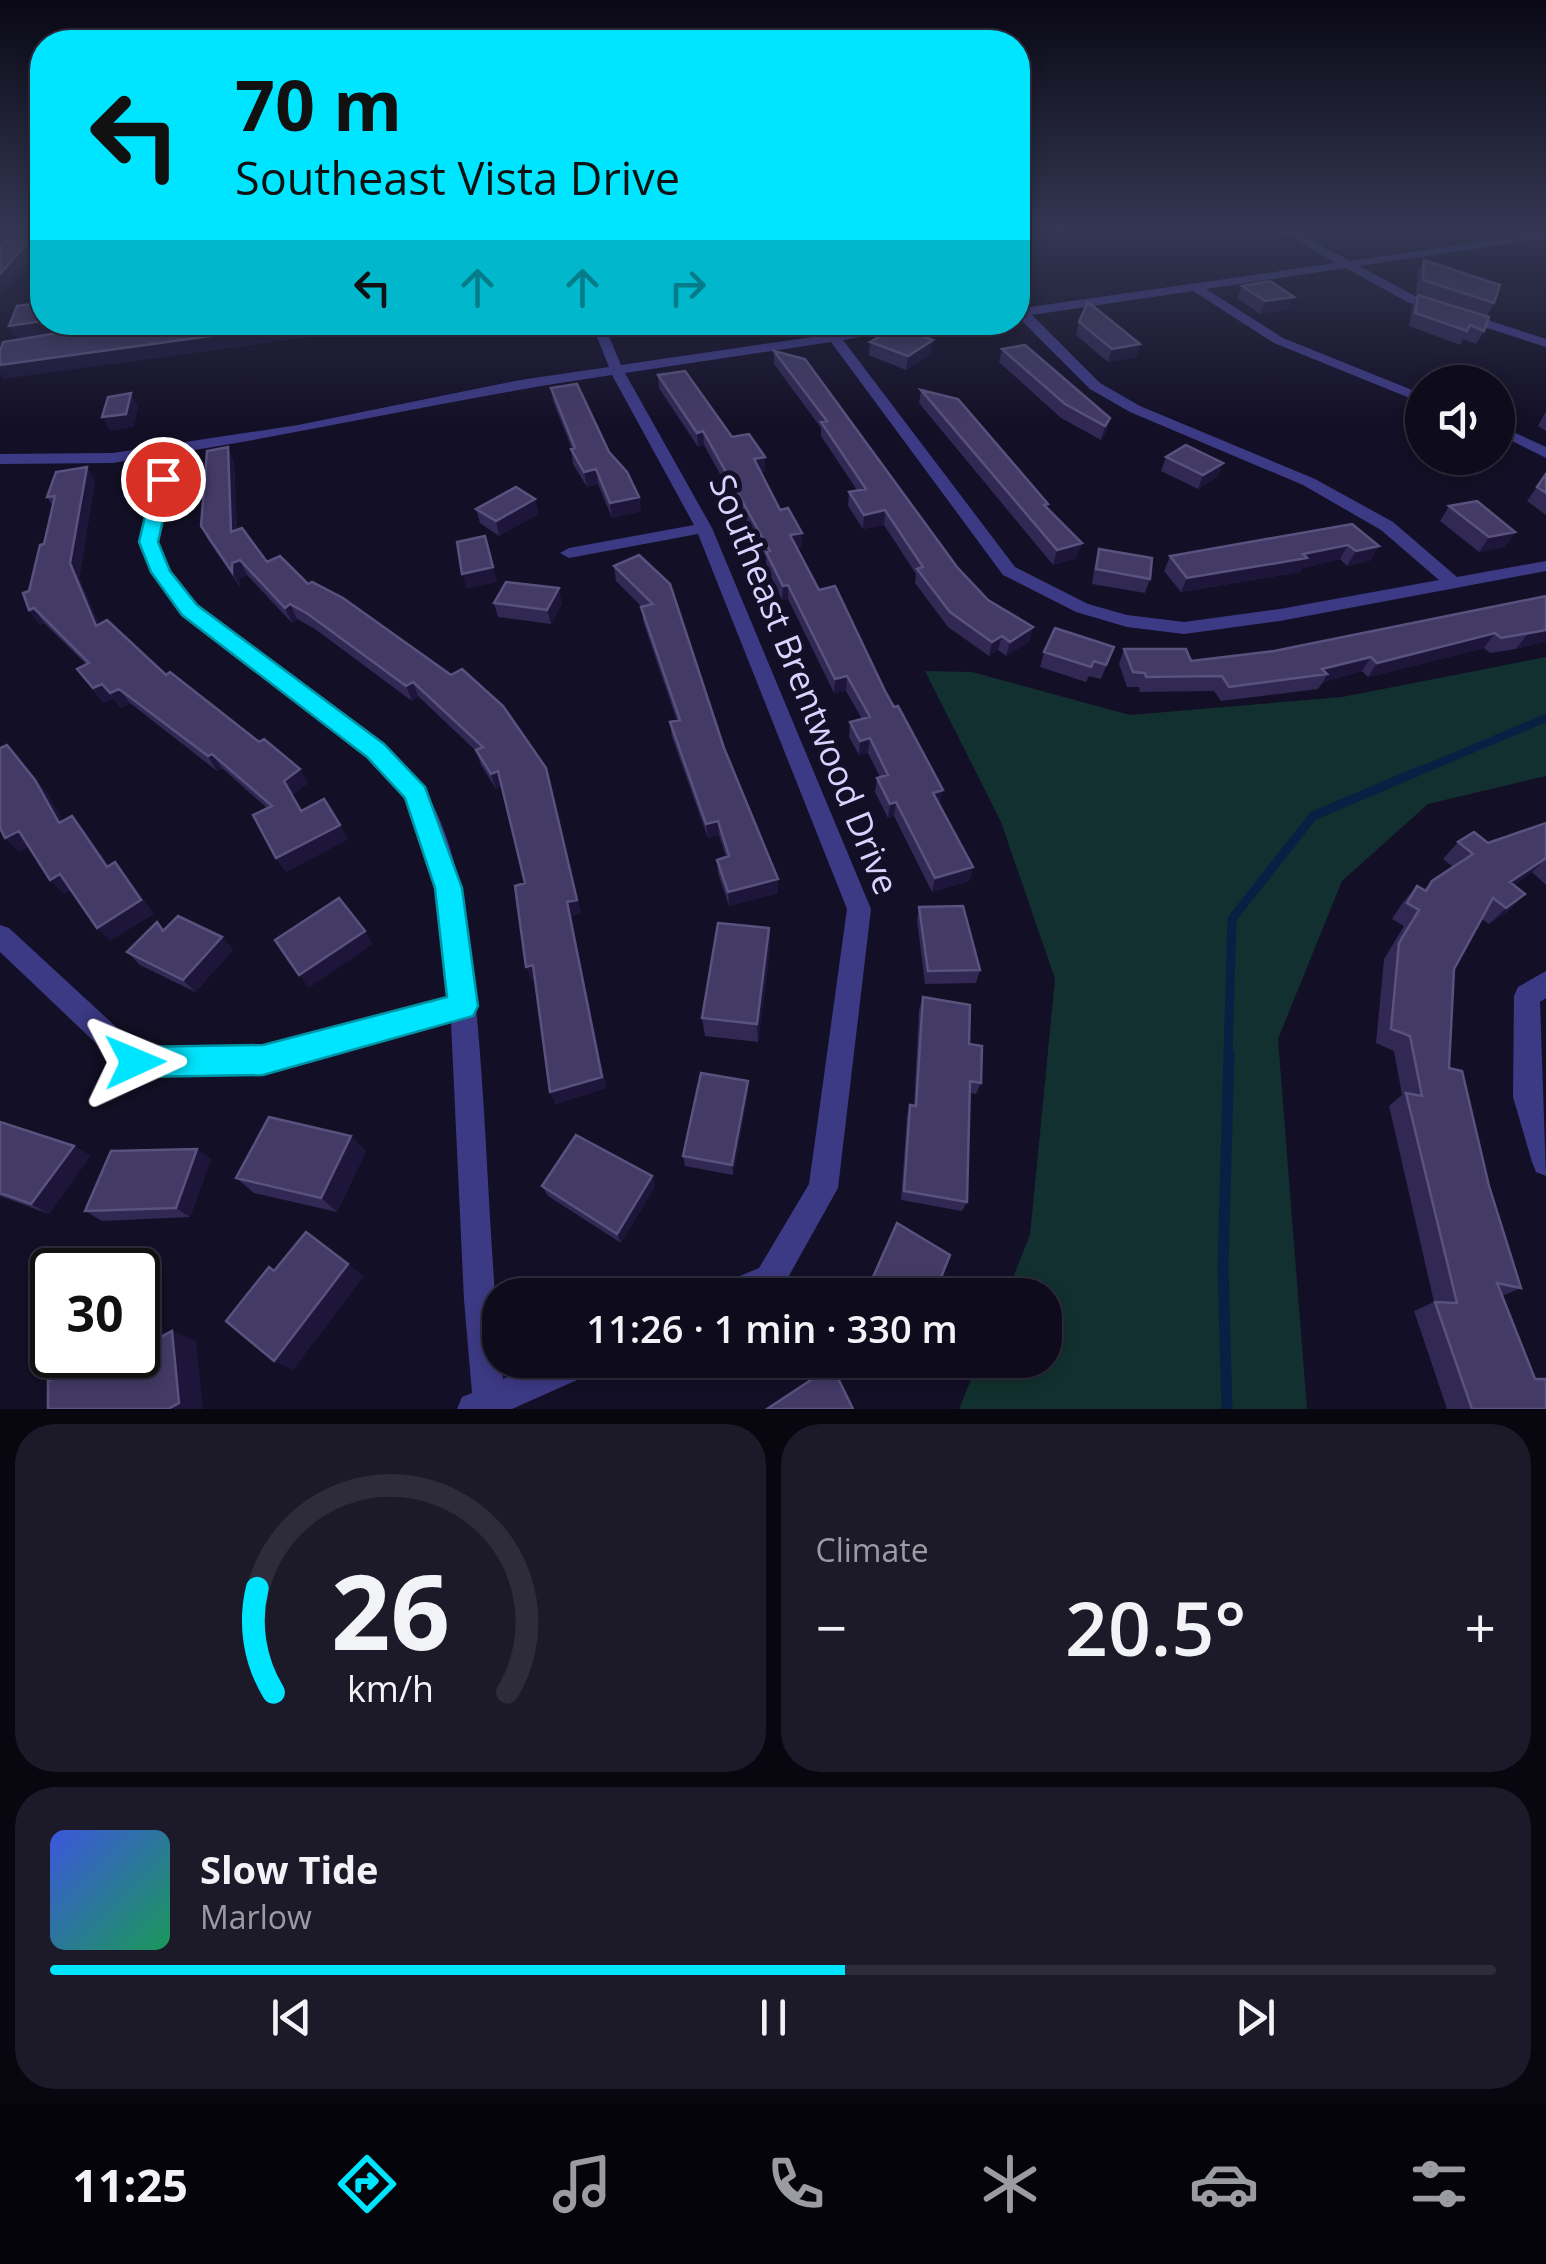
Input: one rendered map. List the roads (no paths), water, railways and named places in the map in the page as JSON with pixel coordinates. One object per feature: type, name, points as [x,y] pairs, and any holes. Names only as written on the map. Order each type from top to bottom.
[{"type":"street","points":[[1030,311],[1162,293]]},
{"type":"street","points":[[1203,293],[1229,314],[1284,346],[1405,392]]},
{"type":"street","points":[[1402,293],[1437,310],[1546,343]]},
{"type":"street","points":[[1030,322],[1096,386],[1136,409],[1309,482],[1387,526],[1454,584]]},
{"type":"street","name":"Southeast Brentwood Drive","points":[[602,335],[634,411],[680,476],[704,528],[860,910],[823,1188],[771,1278]]},
{"type":"street","points":[[833,335],[1008,571],[1082,608],[1127,621],[1184,628],[1546,566]]},
{"type":"street","points":[[0,459],[113,458],[298,429],[616,369],[855,335]]},
{"type":"street","points":[[1515,438],[1546,453]]},
{"type":"street","points":[[170,448],[148,542],[161,572],[190,610],[376,750],[416,794],[448,888],[463,1006],[485,1406],[545,1378]]},
{"type":"street","points":[[569,553],[704,528]]},
{"type":"street","points":[[0,936],[135,1062],[263,1060],[463,1006]]},
{"type":"street","points":[[1546,983],[1528,996],[1528,1097],[1546,1162]]},
{"type":"waterway","points":[[1415,773],[1546,718]]},
{"type":"waterway","points":[[1228,1055],[1232,919],[1313,816],[1421,770]]},
{"type":"waterway","points":[[1227,1409],[1223,1266],[1229,1053]]}]
